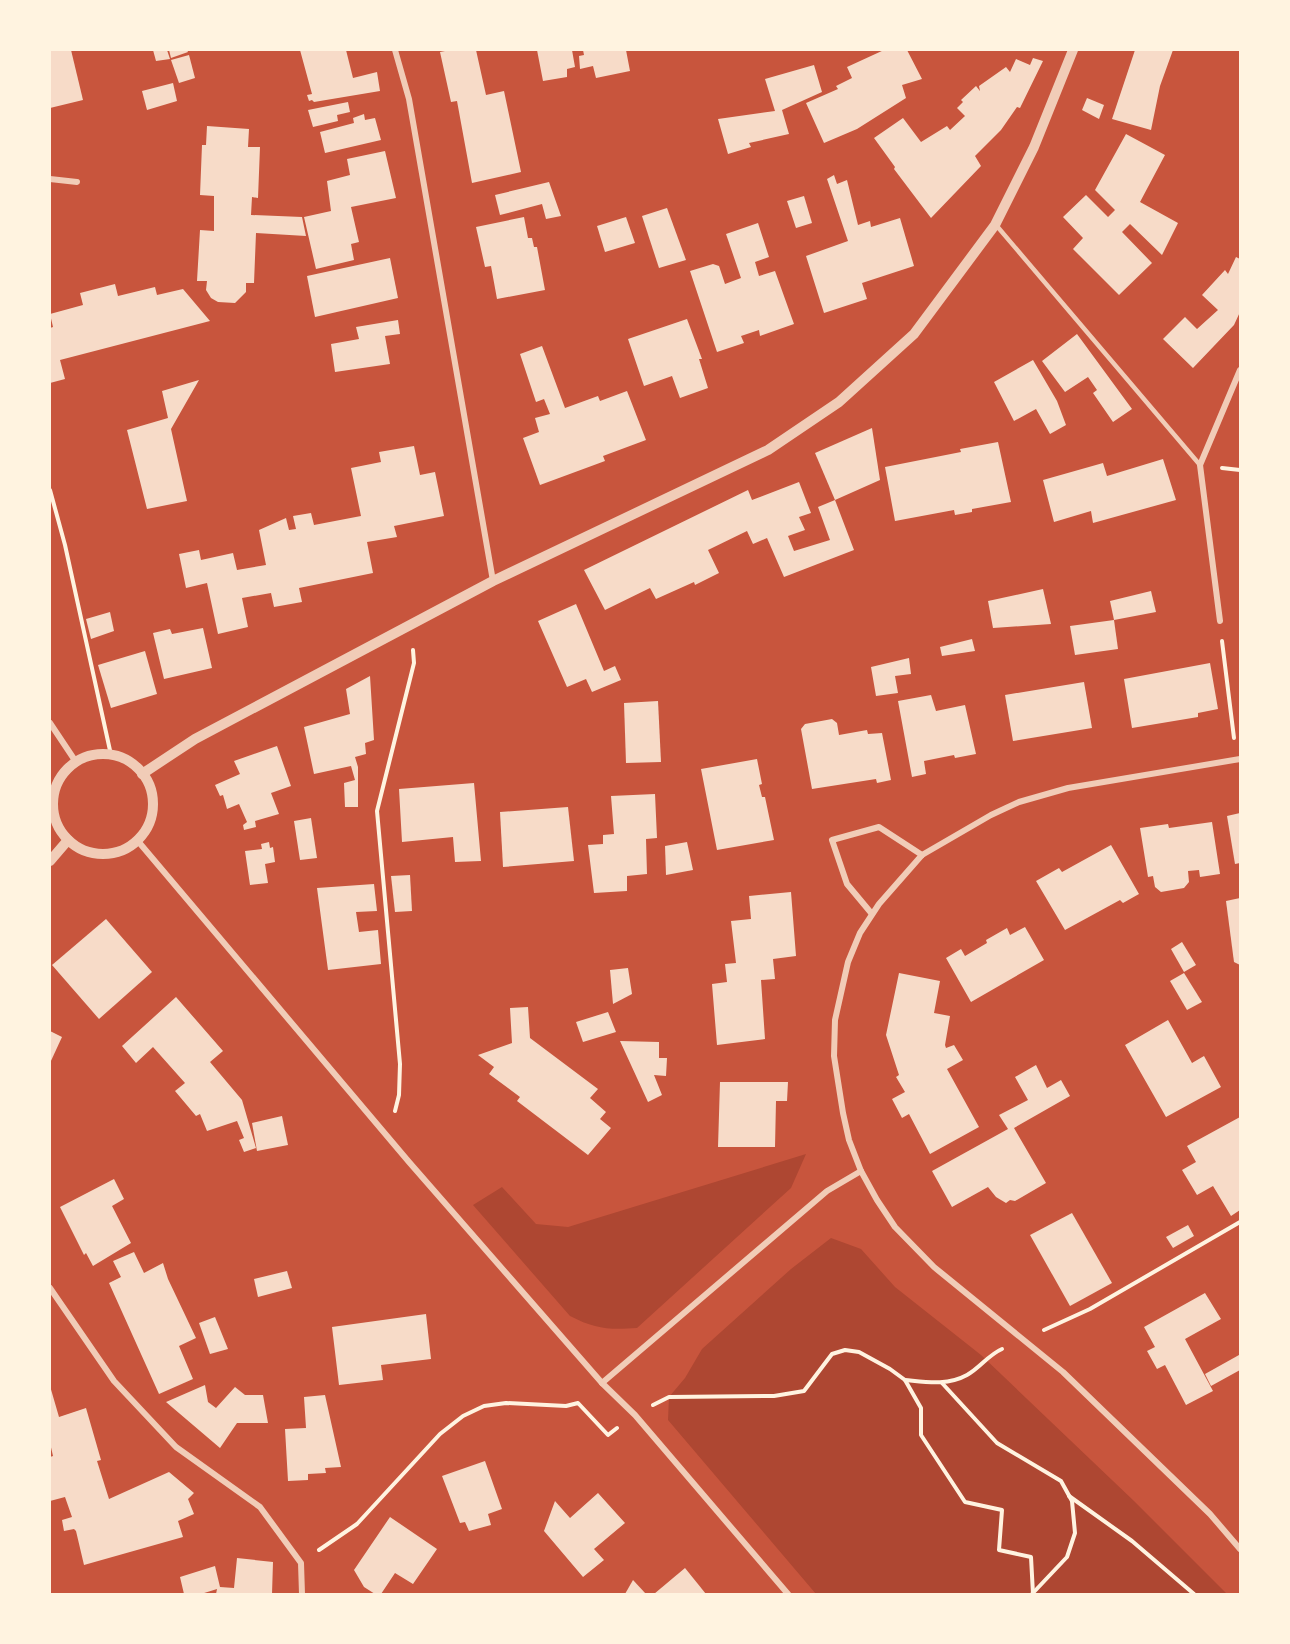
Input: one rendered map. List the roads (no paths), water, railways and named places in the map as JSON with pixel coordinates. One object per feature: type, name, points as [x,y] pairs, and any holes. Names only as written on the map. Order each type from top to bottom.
[{"type":"street","points":[[395,50],[409,99],[493,582]]},
{"type":"street","points":[[142,774],[195,739],[493,582],[768,450],[839,402],[914,334],[995,225],[1034,147],[1073,50]]},
{"type":"street","points":[[50,179],[78,182]]},
{"type":"street","points":[[1220,621],[1200,465],[1240,370]]},
{"type":"street","points":[[50,723],[76,762]]},
{"type":"street","points":[[111,755],[127,760],[148,783],[152,796],[152,810],[148,825],[137,840],[120,851],[97,853],[86,851],[68,840],[57,825],[53,810],[55,788],[61,777],[76,762],[92,756],[111,755]]},
{"type":"street","points":[[1238,759],[1068,788],[1019,802],[972,825],[922,855],[898,880],[860,933],[840,989],[835,1020],[834,1056],[849,1140],[861,1172],[895,1227],[934,1268],[1063,1372],[1210,1514],[1240,1549]]},
{"type":"street","points":[[872,914],[847,884],[832,840],[879,827],[922,855]]},
{"type":"street","points":[[50,861],[68,840]]},
{"type":"street","points":[[137,840],[388,1138],[602,1383],[635,1415],[788,1594]]},
{"type":"street","points":[[602,1383],[827,1191],[861,1172]]},
{"type":"street","points":[[50,1288],[114,1381],[177,1446],[260,1507],[301,1563],[302,1594]]},
{"type":"lane","points":[[995,225],[1200,465]]}]
